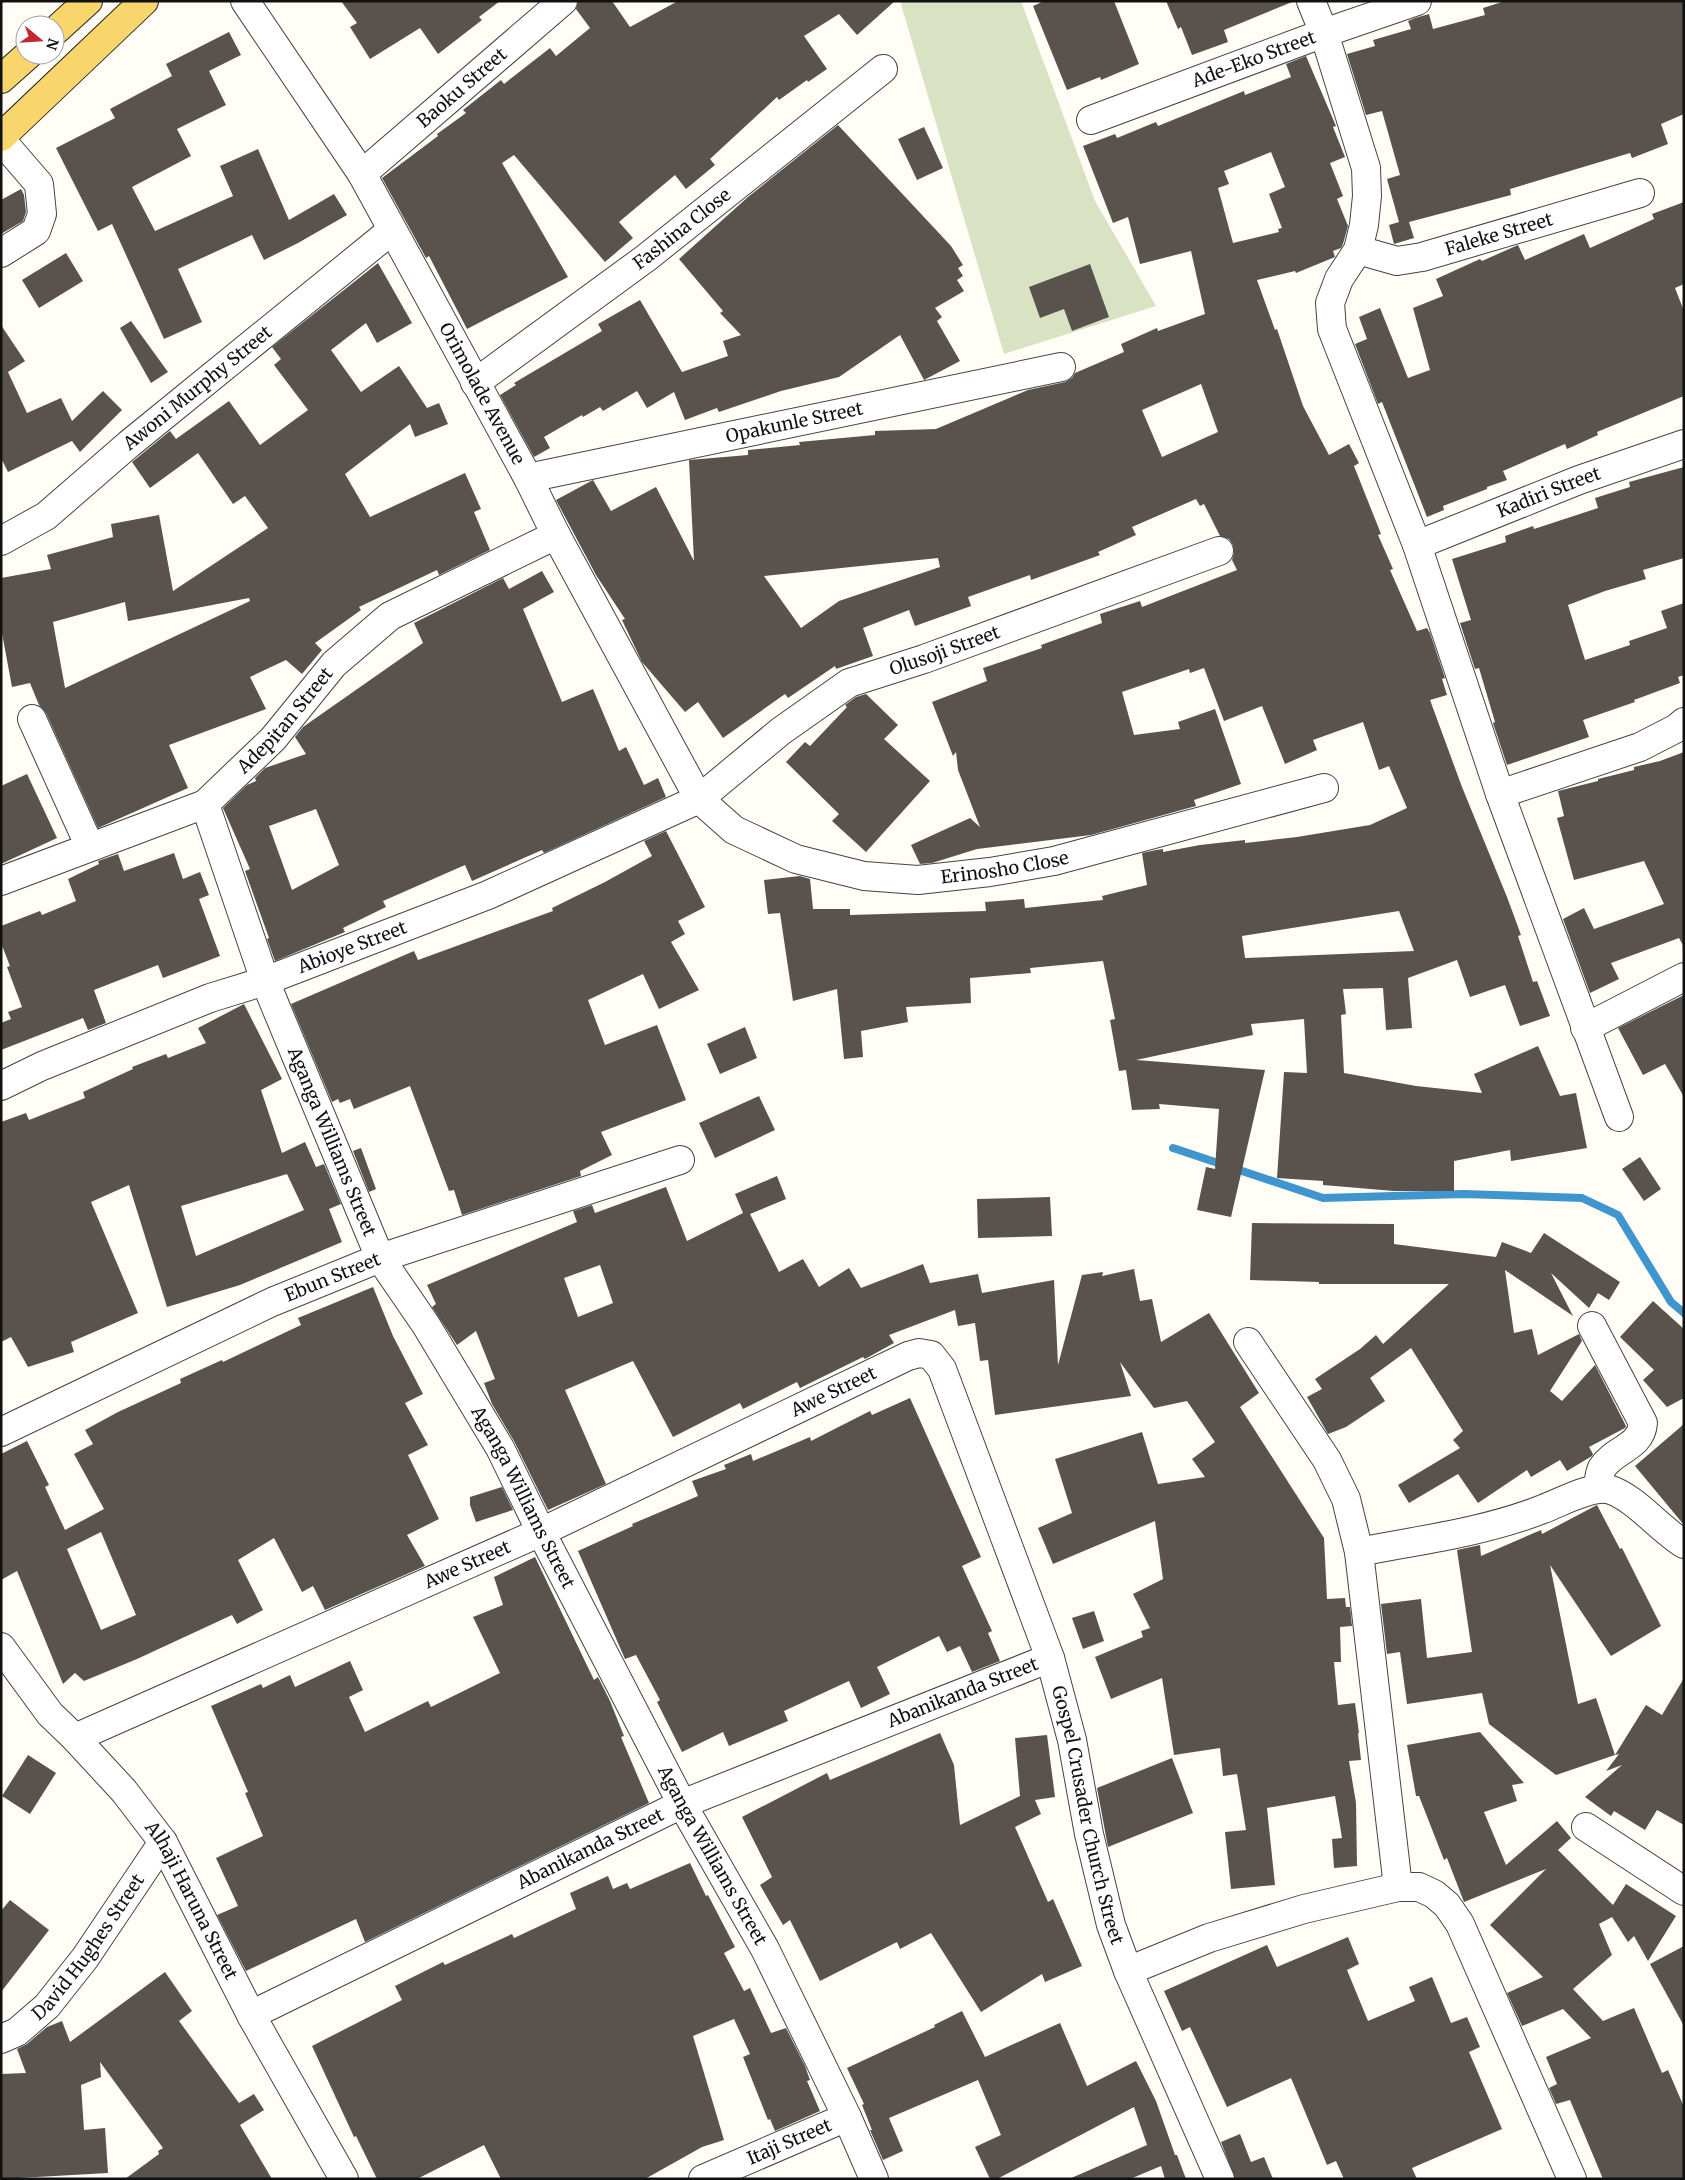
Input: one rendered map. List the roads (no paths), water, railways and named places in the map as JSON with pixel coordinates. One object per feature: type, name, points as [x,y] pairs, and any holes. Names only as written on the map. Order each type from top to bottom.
[{"type":"main road","points":[[65,22],[88,1]]},
{"type":"main road","points":[[1,139],[144,1]]},
{"type":"main road","points":[[1,79],[17,65]]},
{"type":"street","name":"Orimolade Avenue","points":[[245,1],[362,174],[528,478],[556,535],[698,799]]},
{"type":"street","name":"Baoku Street","points":[[362,174],[563,1]]},
{"type":"street","points":[[1311,1],[1324,33],[1366,168],[1367,196],[1364,225],[1358,250],[1339,279],[1330,303],[1332,329],[1418,545],[1500,794],[1619,1117]]},
{"type":"street","name":"Ade-Eko Street","points":[[1091,120],[1324,33],[1417,1]]},
{"type":"street","name":"Fashina Close","points":[[475,383],[646,258],[883,69]]},
{"type":"street","points":[[1,139],[39,184],[42,214],[36,231],[1,253]]},
{"type":"street","name":"Faleke Street","points":[[1358,250],[1397,261],[1422,257],[1640,194]]},
{"type":"street","name":"Awoni Murphy Street","points":[[1,541],[46,516],[129,444],[392,230]]},
{"type":"street","name":"Opakunle Street","points":[[528,478],[1061,367]]},
{"type":"street","name":"Kadiri Street","points":[[1418,545],[1579,480],[1684,444]]},
{"type":"street","name":"Adepitan Street","points":[[1,881],[205,804],[273,739],[334,664],[390,616],[556,535]]},
{"type":"street","name":"Olusoji Street","points":[[698,799],[733,768],[781,731],[849,683],[924,659],[1219,551]]},
{"type":"street","points":[[32,719],[90,847]]},
{"type":"street","points":[[1500,794],[1640,747],[1684,722]]},
{"type":"street","name":"Erinosho Close","points":[[698,799],[734,830],[796,859],[864,876],[918,880],[990,872],[1054,860],[1324,788]]},
{"type":"street","name":"Abioye Street","points":[[1,1086],[42,1066],[210,998],[265,981],[488,895],[698,799]]},
{"type":"street","name":"Aganga Williams Street","points":[[205,804],[265,981],[380,1258],[426,1325],[500,1448],[541,1532],[682,1804],[765,1949],[847,2117],[874,2179]]},
{"type":"street","points":[[1585,1028],[1684,977]]},
{"type":"street","name":"Ebun Street","points":[[1,1432],[272,1302],[380,1258],[680,1160]]},
{"type":"street","points":[[1592,1326],[1643,1423],[1642,1432],[1636,1442],[1603,1467],[1598,1487]]},
{"type":"street","points":[[1248,1342],[1327,1460],[1346,1499],[1359,1552],[1398,1887]]},
{"type":"street","name":"Awe Street","points":[[75,1738],[541,1532],[908,1356],[919,1353],[931,1355],[937,1360]]},
{"type":"street","name":"Gospel Crusader Church Street","points":[[937,1360],[1050,1658],[1072,1740],[1088,1834],[1102,1894],[1128,1971],[1220,2179]]},
{"type":"street","points":[[1359,1552],[1521,1518],[1598,1487],[1612,1490],[1667,1534],[1684,1544]]},
{"type":"street","name":"Alhaji Haruna Street","points":[[1,1647],[50,1714],[124,1790],[163,1842],[251,2015],[344,2179]]},
{"type":"street","name":"Abanikanda Street","points":[[251,2015],[682,1804],[1050,1658]]},
{"type":"street","points":[[1586,1827],[1684,1891]]},
{"type":"street","name":"David Hughes Street","points":[[1,2039],[17,2032],[47,2006],[85,1958],[163,1842]]},
{"type":"street","points":[[1128,1971],[1209,1938],[1304,1909],[1398,1887],[1419,1887],[1434,1894],[1448,1905],[1460,1924],[1572,2179]]},
{"type":"street","name":"Itaji Street","points":[[703,2179],[847,2117]]},
{"type":"waterway","points":[[1173,1148],[1323,1198],[1464,1194],[1582,1198],[1618,1215],[1671,1302],[1684,1313]]}]
